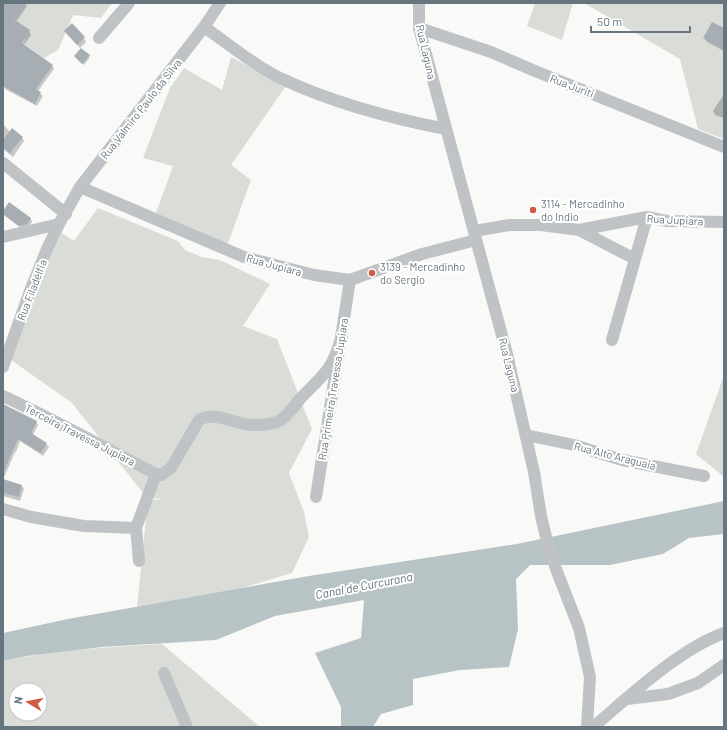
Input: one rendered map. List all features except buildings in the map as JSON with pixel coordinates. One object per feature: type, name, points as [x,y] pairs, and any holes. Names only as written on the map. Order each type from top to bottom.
[{"type":"street","points":[[99,38],[130,3]]},
{"type":"street","name":"Rua Laguna","points":[[419,3],[419,28],[506,354],[534,472],[541,516],[556,569],[579,628],[590,678],[587,727]]},
{"type":"street","name":"Rua Valmiro Paulo da Silva","points":[[62,219],[80,187],[204,27],[218,4]]},
{"type":"street","points":[[204,27],[260,66],[280,77],[357,108],[409,122],[446,129]]},
{"type":"street","name":"Rua Juriti","points":[[419,28],[491,52],[534,71],[724,147]]},
{"type":"street","points":[[3,164],[62,219]]},
{"type":"street","name":"Rua Jupiara","points":[[80,187],[244,257],[314,275],[350,280],[475,235],[510,225],[541,225],[579,230],[647,217],[675,221],[724,222]]},
{"type":"street","points":[[612,340],[647,217]]},
{"type":"street","points":[[3,237],[62,219]]},
{"type":"street","name":"Rua Filadélfia","points":[[3,367],[30,291],[47,249],[62,219]]},
{"type":"street","name":"Rua Jupiara","points":[[579,230],[635,259]]},
{"type":"street","name":"Rua Primeira Travessa Jupiara","points":[[316,497],[350,280]]},
{"type":"street","points":[[139,561],[136,528],[156,474],[161,475],[171,468],[199,420],[204,417],[251,425],[279,421],[327,370],[336,354],[342,336]]},
{"type":"street","name":"Terceira Travessa Jupiara","points":[[3,396],[45,415],[112,452],[156,474]]},
{"type":"street","name":"Rua Alto Araguaia","points":[[526,435],[574,445],[622,460],[704,476]]},
{"type":"street","points":[[3,509],[31,517],[84,526],[136,528]]},
{"type":"street","points":[[593,727],[683,654],[701,643],[724,633]]},
{"type":"street","points":[[627,699],[668,694],[698,683],[724,665]]},
{"type":"street","points":[[164,673],[188,727]]},
{"type":"shaded area","points":[[9,3],[112,3],[101,18],[73,15],[58,50],[44,58],[24,44],[27,28],[3,10]]},
{"type":"shaded area","points":[[535,3],[573,3],[562,40],[527,26]]},
{"type":"shaded area","points":[[584,3],[724,3],[724,139],[698,129],[680,59]]},
{"type":"shaded area","points":[[231,57],[286,86],[231,165],[251,180],[227,246],[156,213],[173,166],[143,158],[170,88],[184,68],[222,90]]},
{"type":"shaded area","points":[[98,208],[178,241],[185,250],[202,257],[220,260],[270,284],[243,326],[277,339],[312,429],[289,473],[304,512],[309,537],[292,573],[239,589],[137,607],[148,500],[165,499],[147,498],[72,403],[11,360],[49,256],[62,233],[74,241]]},
{"type":"shaded area","points":[[724,375],[724,477],[696,454]]},
{"type":"shaded area","points":[[162,644],[260,727],[3,727],[3,661],[23,657],[102,648]]},
{"type":"water","name":"Canal de Curcurana","points":[[724,501],[724,534],[689,538],[663,554],[610,565],[530,565],[516,579],[518,629],[509,667],[460,670],[413,679],[413,705],[381,714],[373,727],[341,727],[341,707],[315,653],[361,638],[364,600],[275,616],[216,640],[102,647],[27,656],[3,661],[3,633],[68,619],[309,576],[517,544]]},
{"type":"place","name":"3114 - Mercadinho do Indio","points":[[533,210]]},
{"type":"place","name":"3139 - Mercadinho do Sergio","points":[[372,273]]}]
